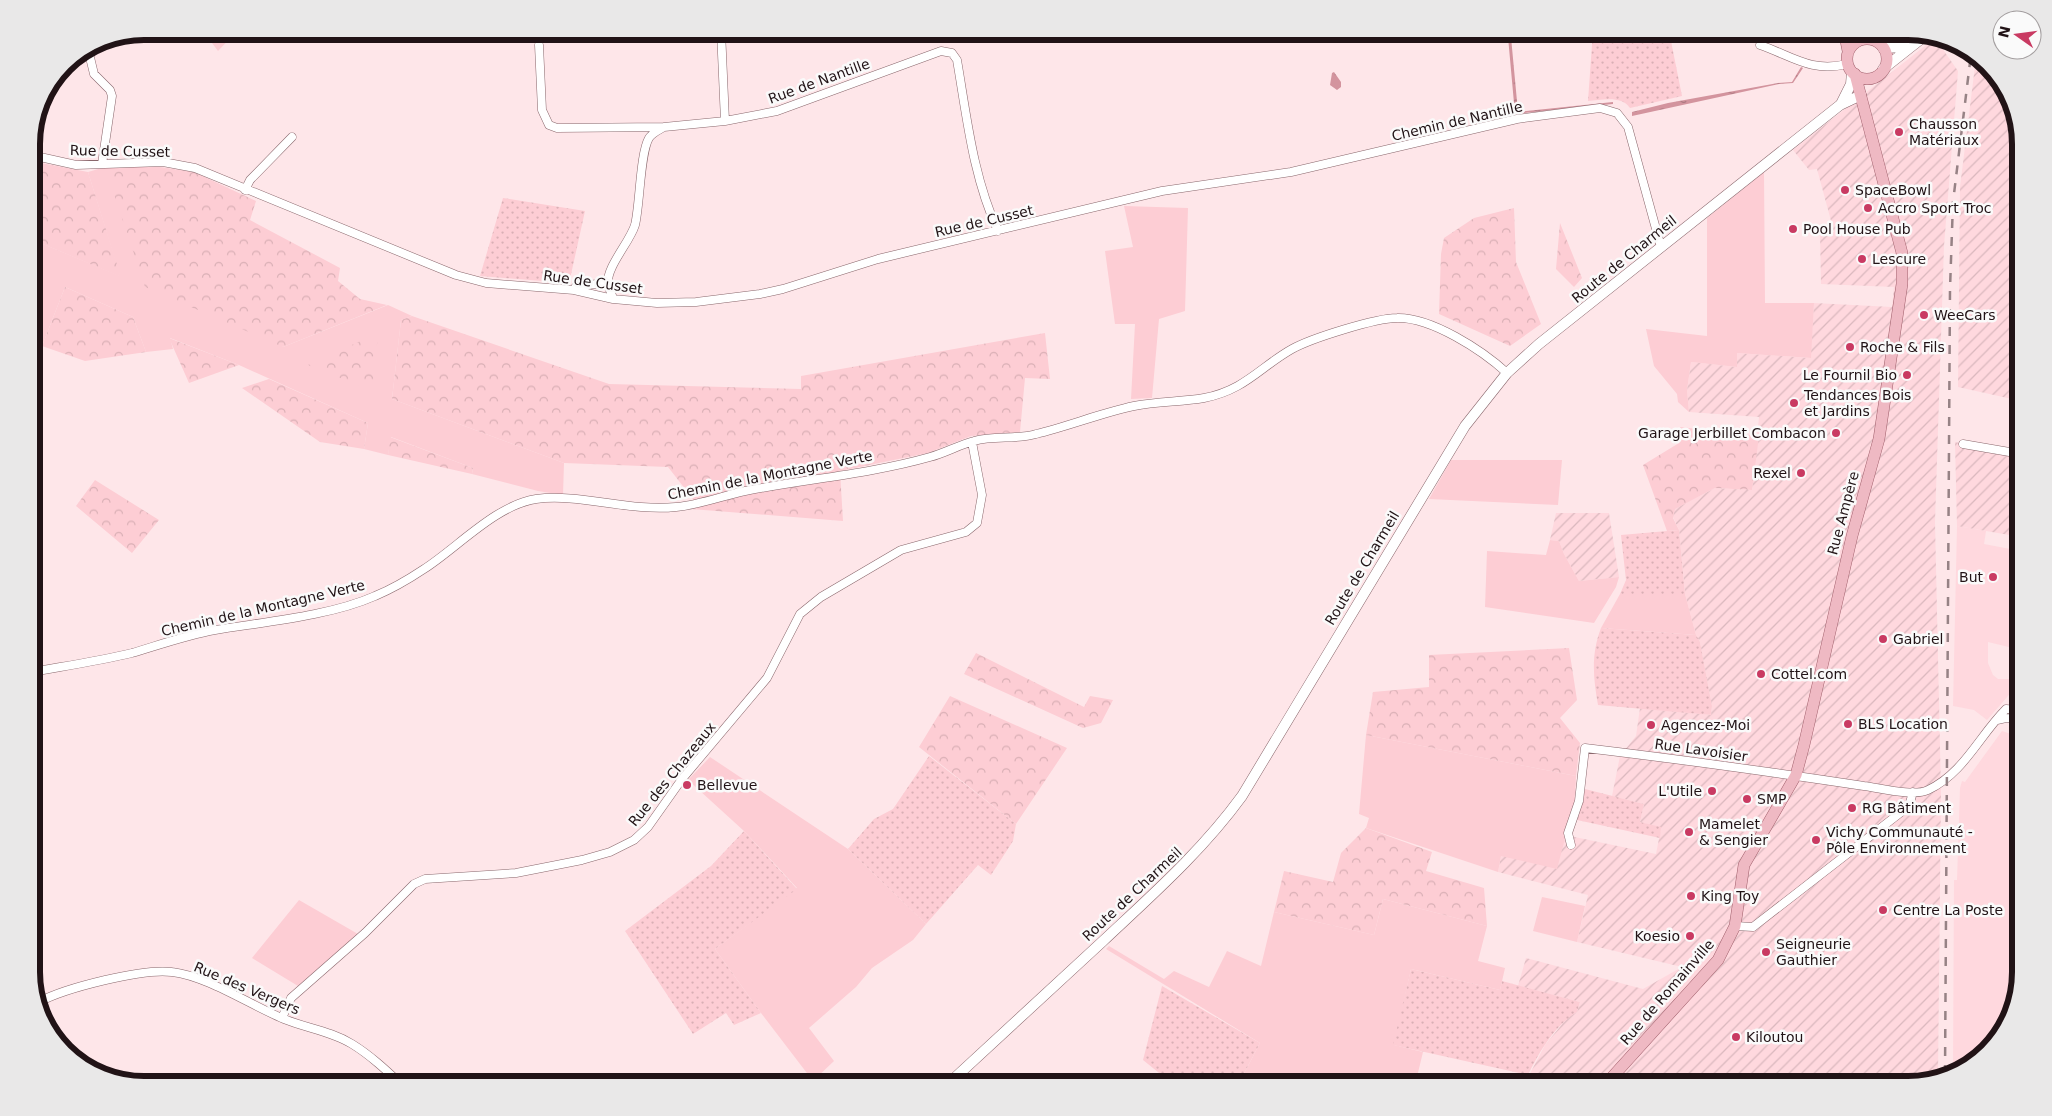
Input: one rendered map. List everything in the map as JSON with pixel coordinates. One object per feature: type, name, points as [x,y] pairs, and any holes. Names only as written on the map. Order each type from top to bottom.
[{"type":"main road","points":[[1846,40],[1852,70],[1866,78],[1872,78]]},
{"type":"main road","points":[[1848,51],[1860,40]]},
{"type":"main road","points":[[1874,40],[1884,48],[1905,48],[1919,41]]},
{"type":"main road","points":[[1861,95],[1872,78],[1920,41]]},
{"type":"main road","points":[[1883,70],[1886,59],[1884,48]]},
{"type":"main road","name":"Rue Ampère","points":[[1735,926],[1739,885],[1744,864],[1796,775],[1852,536],[1879,439],[1902,284],[1902,253],[1861,95],[1852,70]]},
{"type":"main road","name":"Route de Charmeil","points":[[1840,105],[1848,93],[1852,70]]},
{"type":"main road","name":"Route de Charmeil","points":[[957,1076],[1129,917],[1192,857],[1219,827],[1246,790],[1465,426],[1507,373],[1661,247],[1840,105],[1861,95]]},
{"type":"main road","points":[[1840,105],[1859,107],[1865,113]]},
{"type":"main road","name":"Rue de Romainville","points":[[1613,1076],[1718,960],[1735,926]]},
{"type":"street","points":[[722,40],[726,121]]},
{"type":"street","name":"Rue de Nantille","points":[[539,45],[542,110],[549,125],[557,128],[664,127],[726,121],[777,111],[876,73],[947,50],[957,60],[976,172],[986,205],[998,231]]},
{"type":"street","points":[[1760,45],[1812,66],[1852,70]]},
{"type":"street","points":[[90,55],[94,74],[110,90],[112,96],[102,164]]},
{"type":"street","name":"Chemin de Nantille","points":[[1162,191],[1291,172],[1517,119],[1609,109],[1623,118],[1628,127],[1661,247]]},
{"type":"street","points":[[636,126],[649,139]]},
{"type":"street","points":[[613,299],[608,282],[616,260],[634,228],[649,139],[664,127]]},
{"type":"street","points":[[245,190],[250,180],[292,137]]},
{"type":"street","name":"Rue de Cusset","points":[[40,157],[76,165],[163,162],[195,168],[456,276],[486,283],[574,290],[613,299],[657,304],[696,302],[760,294],[783,289],[878,259],[1162,191]]},
{"type":"street","points":[[574,290],[576,286],[608,282]]},
{"type":"street","name":"Chemin de la Montagne Verte","points":[[40,670],[130,653],[211,631],[264,624],[337,608],[374,597],[423,570],[500,514],[522,503],[536,499],[561,499],[621,507],[679,507],[745,491],[931,457],[972,442],[1038,434],[1064,424],[1135,406],[1206,397],[1228,391],[1247,382],[1292,349],[1308,342],[1382,320],[1398,318],[1420,320],[1439,327],[1496,363],[1507,373]]},
{"type":"street","name":"Rue des Chazeaux","points":[[282,1018],[291,998],[365,933],[414,884],[426,879],[516,873],[582,860],[610,852],[634,840],[648,827],[682,779],[767,678],[800,614],[821,597],[901,550],[966,532],[976,523],[982,495],[972,442]]},
{"type":"street","points":[[1963,444],[2012,452]]},
{"type":"street","points":[[1735,926],[1753,927],[1909,806],[1913,792],[1926,792],[1946,779],[1962,764],[1997,720],[2012,714]]},
{"type":"street","points":[[1997,720],[2012,715]]},
{"type":"street","name":"Rue Lavoisier","points":[[1570,845],[1568,833],[1579,801],[1585,748],[1913,792]]},
{"type":"street","name":"Rue des Vergers","points":[[44,1000],[94,983],[170,972],[202,982],[282,1018],[329,1033],[352,1044],[374,1059],[392,1076]]},
{"type":"shaded area","points":[[1892,40],[1909,40],[1905,43]]},
{"type":"shaded area","points":[[1930,42],[1939,44],[1958,71],[1944,246],[1935,522],[1941,792],[1938,1072],[1908,1076],[1529,1076],[1545,1045],[1568,1017],[1577,1012],[1580,1002],[1518,986],[1526,958],[1643,989],[1682,967],[1577,942],[1588,895],[1498,872],[1501,856],[1565,835],[1656,854],[1661,828],[1640,822],[1644,804],[1612,796],[1620,756],[1636,736],[1640,708],[1711,715],[1712,706],[1700,642],[1696,635],[1685,594],[1679,530],[1673,517],[1674,509],[1715,488],[1752,490],[1759,417],[1689,412],[1687,390],[1691,362],[1737,367],[1737,353],[1810,358],[1814,303],[1892,307],[1894,287],[1821,284],[1820,233],[1834,232],[1817,169],[1809,170],[1793,150]]},
{"type":"shaded area","points":[[1975,65],[1995,86],[2007,110],[2012,137],[2012,399],[1958,387],[1960,187]]},
{"type":"shaded area","points":[[1955,442],[2012,452],[2012,535],[1957,526]]},
{"type":"shaded area","points":[[1556,513],[1609,513],[1619,577],[1579,581],[1559,541],[1550,540]]},
{"type":"shaded area","points":[[1957,526],[1986,531],[1984,544],[2012,549],[2012,648],[1988,642],[1988,663],[1993,675],[1998,679],[2012,679],[2012,691],[1987,720],[1974,710],[1953,706]]},
{"type":"shaded area","points":[[2002,731],[2012,734],[2011,986],[2004,1012],[1995,1030],[1977,1050],[1966,1059],[1953,1065],[1954,880],[1957,880],[1960,788],[1962,781],[1965,782]]},
{"type":"green space","points":[[210,40],[228,40],[218,51]]},
{"type":"green space","points":[[1592,40],[1671,40],[1682,96],[1630,108],[1622,101],[1617,100],[1588,101]]},
{"type":"green space","points":[[40,163],[88,172],[121,277],[40,243]]},
{"type":"green space","points":[[105,167],[283,347],[388,305],[412,316],[401,320],[392,399],[564,463],[563,495],[538,491],[472,474],[473,468],[391,437],[388,455],[364,449],[368,423],[239,365],[170,338],[173,349],[146,352],[133,317],[65,287],[42,346],[40,345],[40,243],[120,276],[88,172]]},
{"type":"green space","points":[[105,167],[160,167],[194,172],[256,201],[250,220],[340,268],[338,281],[360,299],[387,305],[283,347],[145,287]]},
{"type":"green space","points":[[1764,172],[1765,303],[1814,303],[1811,358],[1737,353],[1737,367],[1691,362],[1687,390],[1689,412],[1678,402],[1677,394],[1654,366],[1646,329],[1707,336],[1707,218]]},
{"type":"green space","points":[[503,198],[585,211],[570,279],[555,282],[480,276]]},
{"type":"green space","points":[[1124,206],[1188,208],[1185,311],[1159,319],[1152,398],[1131,399],[1135,324],[1115,324],[1105,251],[1133,247]]},
{"type":"green space","points":[[1514,208],[1516,262],[1541,324],[1510,346],[1439,314],[1441,254],[1444,238],[1474,218]]},
{"type":"green space","points":[[1560,223],[1582,278],[1574,287],[1556,269]]},
{"type":"green space","points":[[65,287],[133,317],[146,352],[85,361],[42,346]]},
{"type":"green space","points":[[412,316],[609,384],[801,389],[801,376],[1045,333],[1050,379],[1025,378],[1020,432],[971,436],[928,453],[840,471],[843,521],[691,509],[693,499],[668,467],[564,463],[392,399],[401,320]]},
{"type":"green space","points":[[378,333],[373,391],[308,365]]},
{"type":"green space","points":[[169,338],[239,365],[189,383]]},
{"type":"green space","points":[[269,379],[368,423],[364,449],[320,442],[242,388]]},
{"type":"green space","points":[[1680,427],[1759,436],[1752,490],[1715,488],[1675,509],[1673,518],[1679,530],[1667,531],[1643,465],[1679,443]]},
{"type":"green space","points":[[390,437],[473,468],[472,474],[388,455]]},
{"type":"green space","points":[[1451,460],[1562,460],[1558,505],[1429,499]]},
{"type":"green space","points":[[95,480],[159,520],[132,553],[76,506]]},
{"type":"green space","points":[[1679,530],[1685,594],[1620,594],[1626,580],[1621,535]]},
{"type":"green space","points":[[1550,540],[1559,541],[1579,581],[1619,577],[1616,587],[1594,623],[1485,607],[1487,551],[1546,555]]},
{"type":"green space","points":[[1620,594],[1685,594],[1696,635],[1601,628]]},
{"type":"green space","points":[[1601,628],[1696,635],[1700,642],[1712,706],[1711,715],[1598,705],[1594,656]]},
{"type":"green space","points":[[1569,648],[1577,700],[1560,718],[1580,743],[1576,776],[1366,735],[1373,692],[1429,687],[1429,655]]},
{"type":"green space","points":[[976,653],[1084,707],[1090,696],[1113,700],[1101,723],[1083,728],[964,674]]},
{"type":"green space","points":[[950,696],[1067,748],[1016,824],[919,747]]},
{"type":"green space","points":[[1366,735],[1576,776],[1575,800],[1557,869],[1501,856],[1498,872],[1366,828],[1369,818],[1359,814]]},
{"type":"green space","points":[[929,756],[1016,824],[1013,841],[991,875],[978,865],[926,924],[848,849],[874,819],[893,809]]},
{"type":"green space","points":[[710,757],[848,849],[926,924],[913,940],[872,968],[856,987],[809,1028],[834,1061],[818,1076],[809,1076],[715,949],[797,888],[744,831],[688,780]]},
{"type":"green space","points":[[1585,789],[1644,804],[1640,822],[1661,827],[1660,838],[1577,820]]},
{"type":"green space","points":[[1366,828],[1432,852],[1426,871],[1484,888],[1487,926],[1383,899],[1374,935],[1274,912],[1284,871],[1333,882],[1341,853]]},
{"type":"green space","points":[[744,831],[797,889],[715,949],[761,1013],[734,1025],[726,1013],[693,1034],[625,931],[711,866]]},
{"type":"green space","points":[[1542,897],[1585,906],[1577,942],[1533,931]]},
{"type":"green space","points":[[1383,899],[1487,926],[1478,961],[1505,968],[1500,990],[1411,969],[1394,1045],[1423,1052],[1417,1076],[1243,1076],[1260,1043],[1106,949],[1109,946],[1164,979],[1174,971],[1209,987],[1227,951],[1261,966],[1274,912],[1374,935]]},
{"type":"green space","points":[[299,900],[358,934],[298,986],[252,958]]},
{"type":"green space","points":[[1411,969],[1500,990],[1502,981],[1580,1002],[1577,1012],[1569,1017],[1548,1040],[1528,1075],[1393,1045]]},
{"type":"green space","points":[[1162,986],[1260,1043],[1243,1076],[1163,1076],[1143,1060]]},
{"type":"water","points":[[1508,40],[1511,40],[1518,112],[1613,102],[1613,104],[1515,114]]},
{"type":"water","points":[[1801,67],[1803,68],[1793,83],[1779,84],[1632,116],[1632,112],[1668,103],[1778,83],[1792,82]]},
{"type":"water","points":[[1334,72],[1341,82],[1341,87],[1337,90],[1330,85],[1332,73]]},
{"type":"railway","points":[[1945,1069],[1950,289],[1953,202],[1970,60]]},
{"type":"place","name":"Chausson Matériaux","points":[[1899,132]]},
{"type":"place","name":"SpaceBowl","points":[[1845,190]]},
{"type":"place","name":"Accro Sport Troc","points":[[1868,208]]},
{"type":"place","name":"Pool House Pub","points":[[1793,229]]},
{"type":"place","name":"Lescure","points":[[1862,259]]},
{"type":"place","name":"WeeCars","points":[[1924,315]]},
{"type":"place","name":"Roche & Fils","points":[[1850,347]]},
{"type":"place","name":"Le Fournil Bio","points":[[1907,375]]},
{"type":"place","name":"Tendances Bois et Jardins","points":[[1794,403]]},
{"type":"place","name":"Garage Jerbillet Combacon","points":[[1836,433]]},
{"type":"place","name":"Rexel","points":[[1801,473]]},
{"type":"place","name":"But","points":[[1993,577]]},
{"type":"place","name":"Gabriel","points":[[1883,639]]},
{"type":"place","name":"Cottel.com","points":[[1761,674]]},
{"type":"place","name":"BLS Location","points":[[1848,724]]},
{"type":"place","name":"Agencez-Moi","points":[[1651,725]]},
{"type":"place","name":"Bellevue","points":[[687,785]]},
{"type":"place","name":"L'Utile","points":[[1712,791]]},
{"type":"place","name":"SMP","points":[[1747,799]]},
{"type":"place","name":"RG Bâtiment","points":[[1852,808]]},
{"type":"place","name":"Mamelet & Sengier","points":[[1689,832]]},
{"type":"place","name":"Vichy Communauté - Pôle Environnement","points":[[1816,840]]},
{"type":"place","name":"King Toy","points":[[1691,896]]},
{"type":"place","name":"Centre La Poste","points":[[1883,910]]},
{"type":"place","name":"Koesio","points":[[1690,936]]},
{"type":"place","name":"Seigneurie Gauthier","points":[[1766,952]]},
{"type":"place","name":"Kiloutou","points":[[1736,1037]]}]
